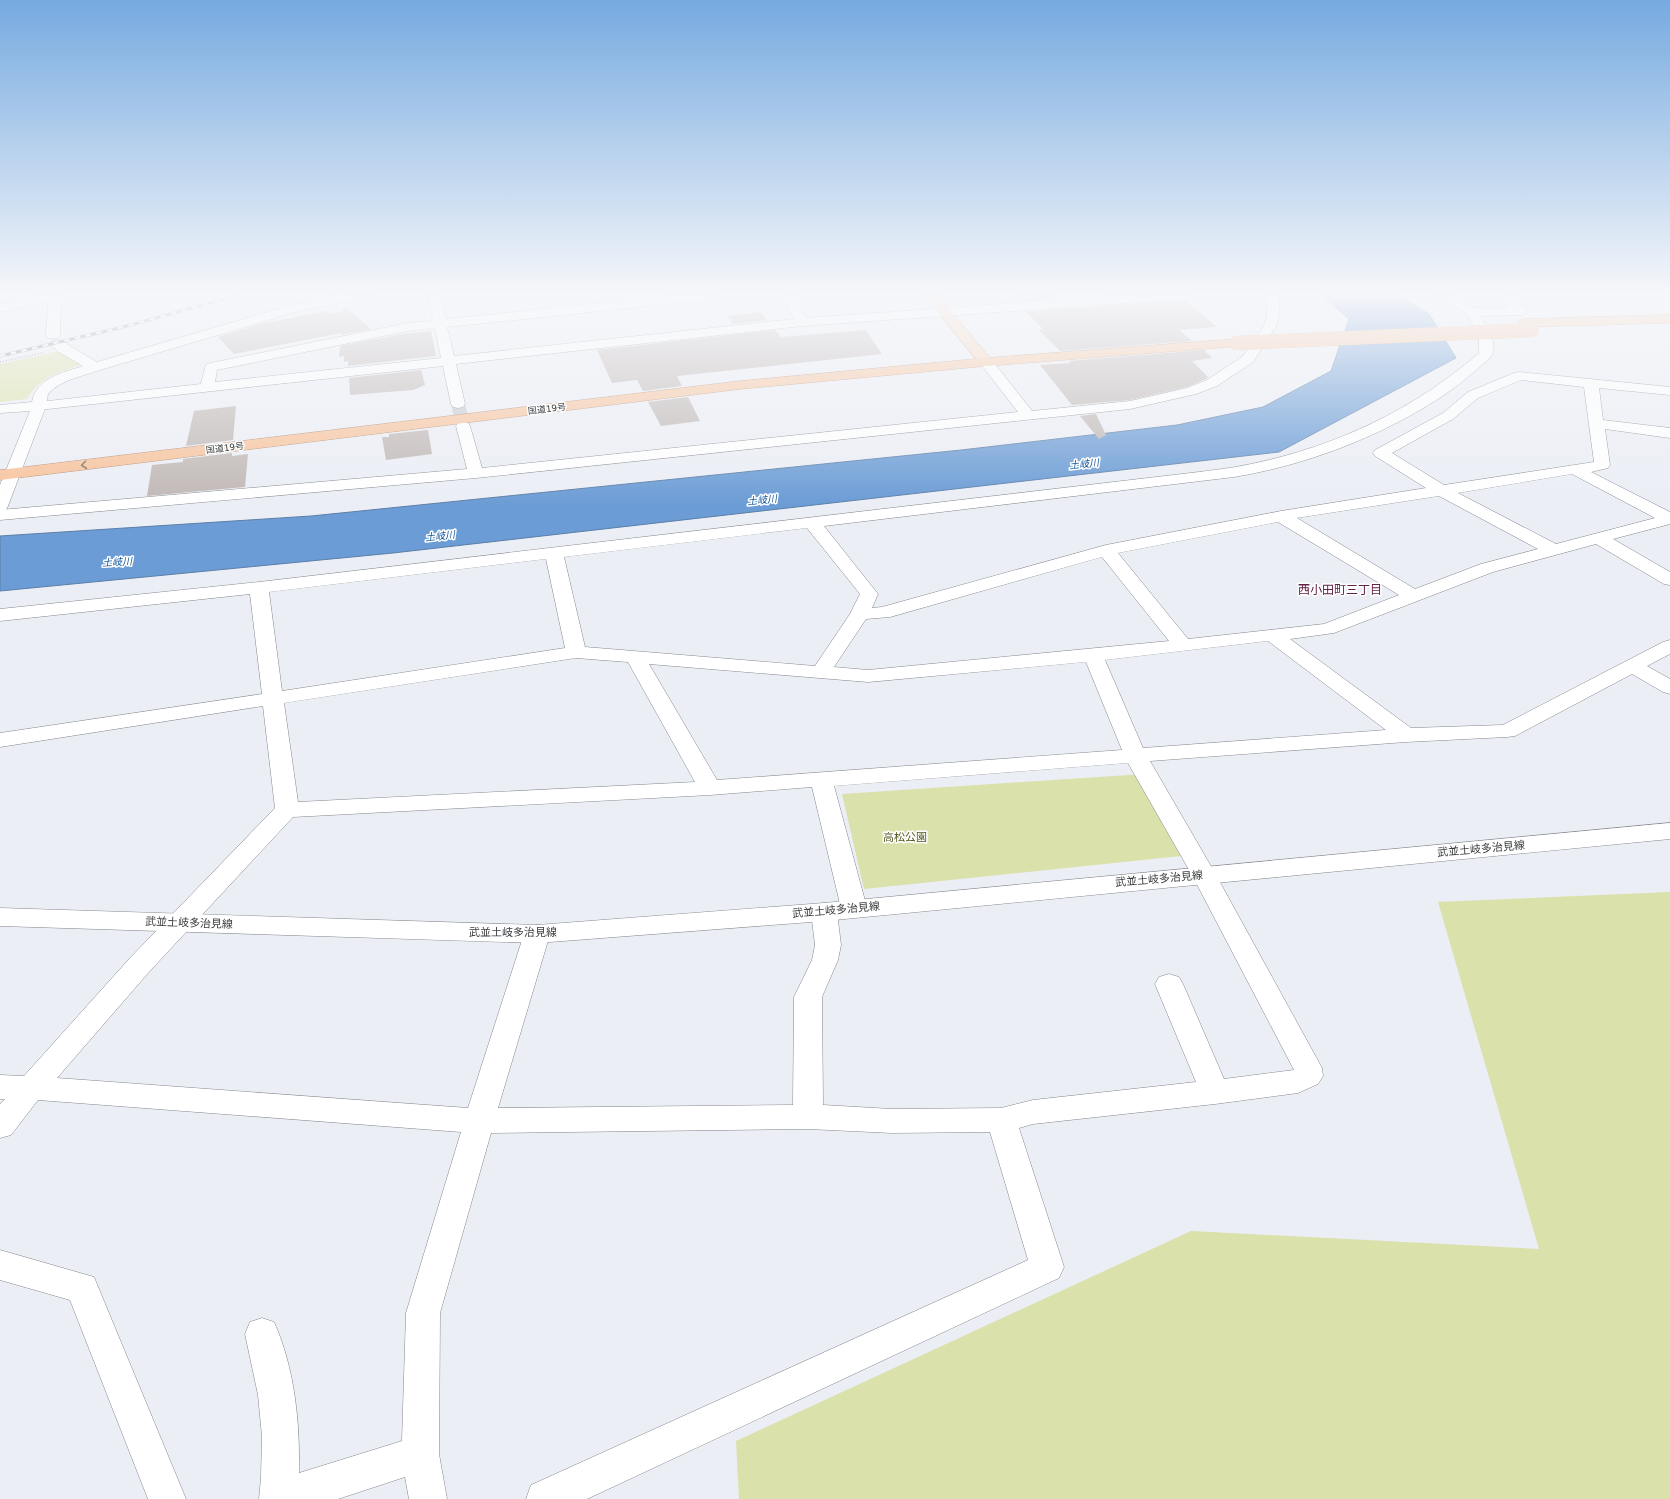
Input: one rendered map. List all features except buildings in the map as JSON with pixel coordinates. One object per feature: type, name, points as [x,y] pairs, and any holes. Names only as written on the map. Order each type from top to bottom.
[{"type":"highway","name":"国道19号","points":[[7,469],[920,365]]},
{"type":"street","points":[[0,506],[7,469],[39,406],[41,393],[62,378],[102,365]]},
{"type":"street","points":[[207,387],[211,367],[221,365]]},
{"type":"street","points":[[0,409],[411,365]]},
{"type":"street","points":[[449,365],[458,404]]},
{"type":"street","points":[[988,365],[1028,416]]},
{"type":"street","points":[[0,514],[476,473],[1130,405],[1184,393],[1212,383],[1239,365]]},
{"type":"street","points":[[0,615],[259,588],[1182,479],[1251,469],[1308,453],[1363,434],[1403,414],[1439,392],[1474,365]]},
{"type":"street","points":[[1554,550],[1440,490],[1381,453],[1448,416],[1474,395],[1519,376],[1670,391]]},
{"type":"street","points":[[860,614],[883,613],[1106,550],[1282,516],[1602,465],[1591,383]]},
{"type":"street","points":[[1597,424],[1670,433]]},
{"type":"street","points":[[463,426],[476,473]]},
{"type":"street","points":[[1574,469],[1667,522]]},
{"type":"street","points":[[1282,516],[1413,596]]},
{"type":"street","points":[[811,522],[869,594],[860,614],[820,673]]},
{"type":"street","points":[[0,740],[576,652],[868,676],[1093,655],[1327,629],[1487,568],[1667,522]]},
{"type":"street","points":[[1600,539],[1670,580]]},
{"type":"street","points":[[1106,550],[1183,645]]},
{"type":"street","points":[[554,553],[576,652]]},
{"type":"street","points":[[259,588],[287,810]]},
{"type":"street","points":[[1272,635],[1406,735]]},
{"type":"street","points":[[0,1126],[31,1088],[178,923],[287,810],[710,788],[1406,735],[1507,731],[1670,646]]},
{"type":"street","points":[[0,1087],[479,1121],[808,1117],[892,1121],[1001,1120],[1033,1112],[1215,1092],[1298,1081],[1308,1076],[1308,1068],[1204,875],[1135,755],[1093,655]]},
{"type":"street","points":[[634,656],[710,788]]},
{"type":"street","points":[[1633,666],[1670,688]]},
{"type":"street","points":[[821,779],[854,908]]},
{"type":"street","name":"武並土岐多治見線","points":[[0,917],[537,934],[824,912],[1670,831]]},
{"type":"street","points":[[808,1117],[808,997],[825,960],[828,944],[824,912]]},
{"type":"street","points":[[428,1499],[420,1454],[423,1313],[479,1121],[537,934]]},
{"type":"street","points":[[1168,984],[1215,1092]]},
{"type":"street","points":[[545,1499],[1047,1267],[1001,1120]]},
{"type":"street","points":[[4,1270],[82,1288],[167,1499]]},
{"type":"street","points":[[262,1334],[271,1367],[281,1433],[282,1474],[278,1499],[420,1454]]},
{"type":"green space","points":[[0,365],[80,365],[44,380],[27,399],[0,402]]},
{"type":"green space","name":"高松公園","points":[[1144,774],[1181,856],[864,889],[842,794]]},
{"type":"green space","points":[[1670,892],[1670,1499],[739,1499],[736,1441],[1191,1231],[1539,1249],[1438,902]]},
{"type":"water","name":"土岐川","points":[[1333,365],[1443,365],[1279,452],[393,553],[0,591],[0,536],[311,516],[961,450],[1177,425],[1263,407],[1331,371]]},
{"type":"tunnel","points":[[458,404],[463,426]]},
{"type":"district","name":"西小田町三丁目","points":[[1340,590]]}]
